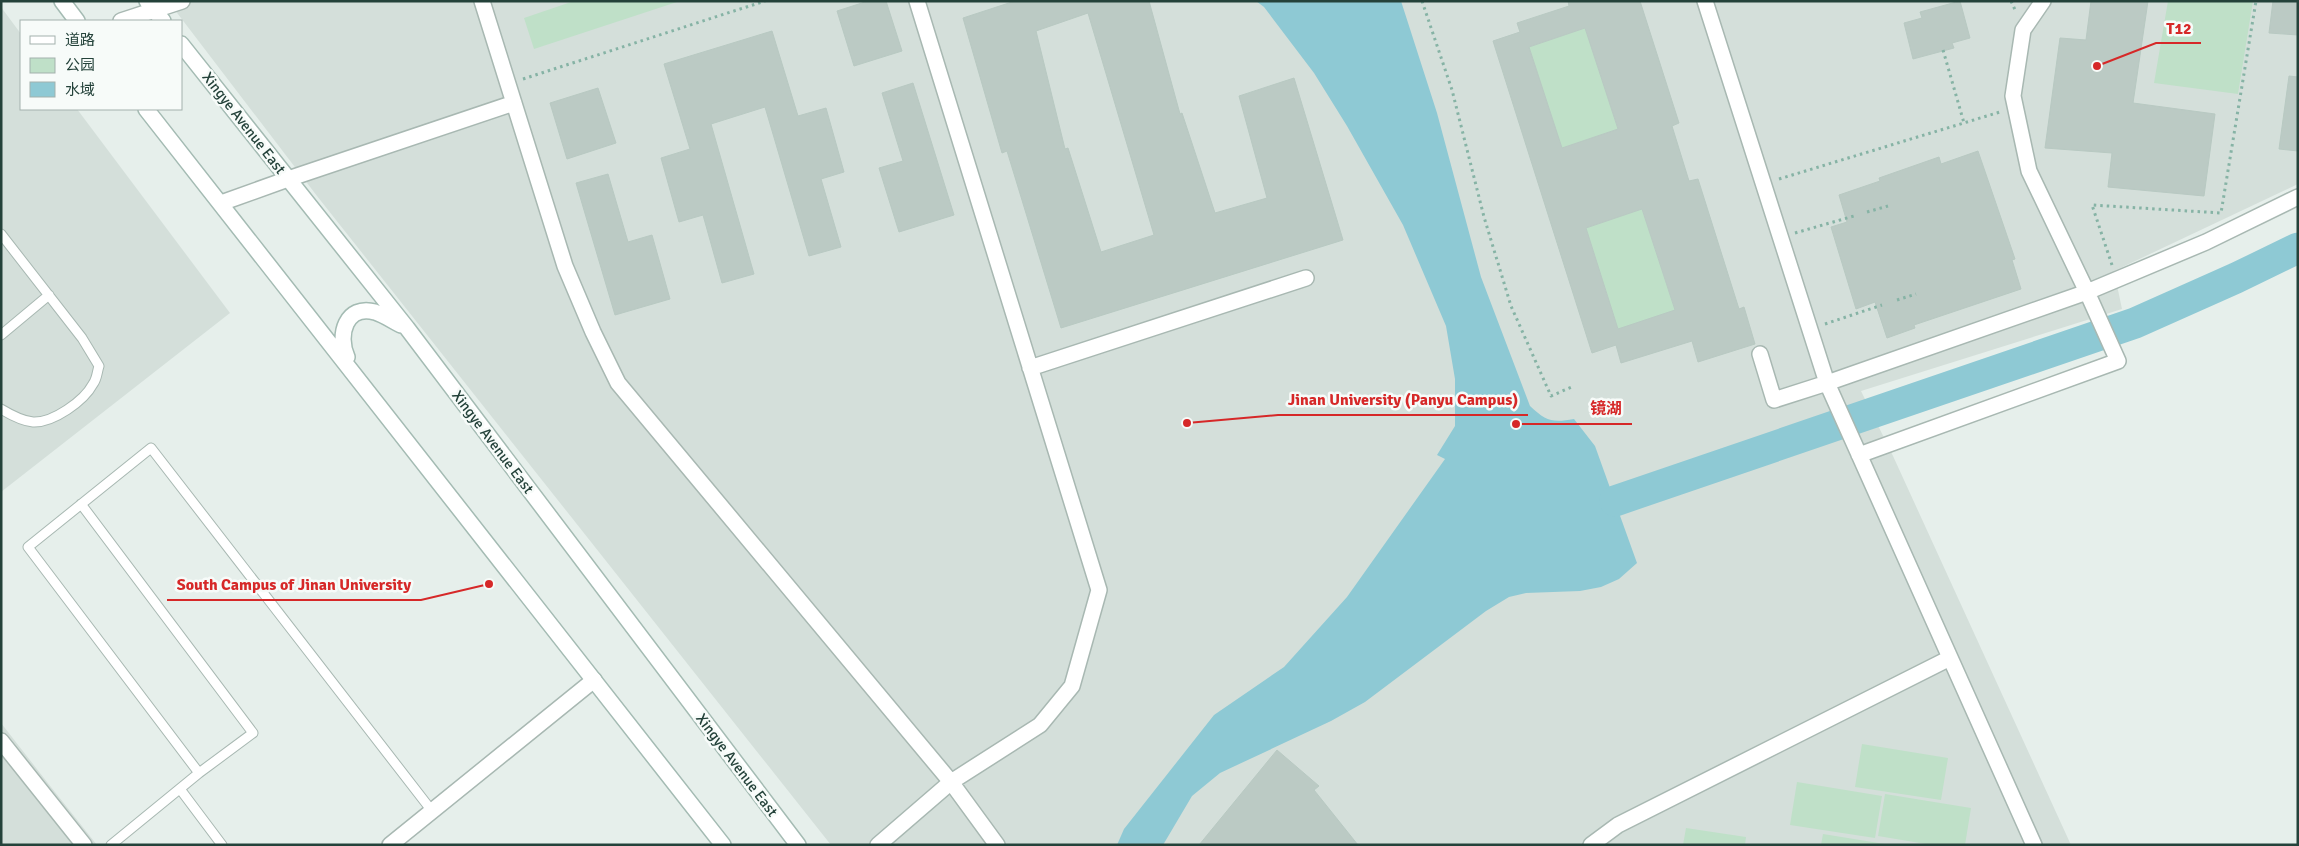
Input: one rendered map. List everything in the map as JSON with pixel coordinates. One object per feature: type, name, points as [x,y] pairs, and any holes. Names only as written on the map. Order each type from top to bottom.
[{"type":"street","points":[[62,1],[76,20]]},
{"type":"street","points":[[124,20],[182,1]]},
{"type":"street","points":[[482,1],[565,266],[592,332],[618,383],[951,782],[998,845]]},
{"type":"street","points":[[878,845],[951,782],[1040,725],[1072,686],[1099,590],[916,1]]},
{"type":"street","points":[[1706,1],[1827,383],[2034,845]]},
{"type":"street","points":[[1859,455],[2118,361],[2029,170],[2015,107],[2013,96],[2023,30],[2043,1]]},
{"type":"street","name":"Xingye Avenue East","points":[[182,45],[407,328],[798,845]]},
{"type":"street","points":[[221,203],[514,103]]},
{"type":"street","points":[[147,110],[723,845]]},
{"type":"street","points":[[1760,354],[1774,400],[2087,292],[2206,242],[2298,197]]},
{"type":"street","points":[[1030,368],[1306,278]]},
{"type":"street","points":[[352,370],[342,341],[342,332],[351,318],[366,311],[375,312],[407,328]]},
{"type":"street","points":[[1592,845],[1618,825],[1950,658]]},
{"type":"street","points":[[390,845],[594,680]]},
{"type":"street","points":[[1,741],[84,845]]},
{"type":"lane","points":[[1,234],[49,295],[92,353],[99,366],[95,382],[88,391],[49,421],[33,422],[20,419],[1,409]]},
{"type":"lane","points":[[1,335],[49,295]]},
{"type":"lane","points":[[199,773],[28,547],[151,448],[432,811]]},
{"type":"lane","points":[[81,504],[253,733],[199,773],[111,845]]},
{"type":"lane","points":[[180,789],[222,845]]},
{"type":"path","points":[[508,84],[765,1]]},
{"type":"path","points":[[1422,1],[1452,90],[1484,217],[1511,306],[1551,396],[1574,386]]},
{"type":"path","points":[[2117,280],[2092,205],[2221,213],[2256,1]]},
{"type":"path","points":[[1943,50],[1964,123]]},
{"type":"path","points":[[1778,179],[2015,107]]},
{"type":"path","points":[[1866,212],[1888,206]]},
{"type":"path","points":[[1795,233],[1854,216]]},
{"type":"path","points":[[1897,300],[1916,294]]},
{"type":"path","points":[[1824,324],[1882,305]]},
{"type":"shaded area","points":[[168,1],[2298,1],[2298,184],[2114,271],[2122,309],[1861,391],[1893,456],[2071,845],[831,845],[317,196]]},
{"type":"shaded area","points":[[1,7],[20,33],[20,110],[78,110],[230,313],[1,492]]},
{"type":"shaded area","points":[[1,723],[47,782],[97,845],[1,845]]},
{"type":"green space","points":[[574,1],[680,1],[534,49],[524,18]]},
{"type":"green space","points":[[2168,1],[2253,1],[2238,94],[2154,83]]},
{"type":"green space","points":[[1585,28],[1618,129],[1562,148],[1529,47]]},
{"type":"green space","points":[[1642,209],[1675,310],[1618,329],[1586,228]]},
{"type":"green space","points":[[1862,744],[1948,758],[1941,800],[1855,787]]},
{"type":"green space","points":[[1797,782],[1882,796],[1875,838],[1790,825]]},
{"type":"green space","points":[[1885,794],[1971,808],[1965,845],[1932,845],[1878,836]]},
{"type":"green space","points":[[1686,828],[1746,837],[1745,845],[1683,845]]},
{"type":"green space","points":[[1823,834],[1891,845],[1821,845]]},
{"type":"water","points":[[1256,1],[1401,1],[1437,113],[1481,277],[1530,406],[1550,420],[1574,419],[1595,446],[1637,563],[1619,579],[1601,587],[1580,591],[1526,593],[1509,597],[1486,611],[1365,702],[1331,721],[1220,773],[1192,796],[1163,845],[1117,845],[1124,829],[1214,715],[1284,667],[1347,597],[1445,459],[1437,455],[1455,426],[1455,379],[1446,326],[1403,225],[1347,126],[1314,73],[1264,7]]},
{"type":"building","points":[[868,1],[886,1],[902,51],[854,66],[837,11]]},
{"type":"building","points":[[1015,1],[1149,1],[1180,114],[1182,113],[1215,213],[1267,198],[1239,96],[1294,78],[1343,240],[1061,328],[1007,151],[1002,153],[963,18]],"holes":[[[1088,13],[1154,235],[1101,252],[1068,148],[1065,149],[1036,31]]]},
{"type":"building","points":[[1568,1],[1640,1],[1679,123],[1672,126],[1689,181],[1698,179],[1739,309],[1744,307],[1755,344],[1698,362],[1692,341],[1621,363],[1616,345],[1592,353],[1493,41],[1520,32],[1517,23],[1569,6]],"holes":[[[1585,28],[1618,129],[1562,148],[1529,47]],[[1642,209],[1675,310],[1618,329],[1586,228]]]},
{"type":"building","points":[[1960,1],[1970,38],[1952,43],[1954,48],[1913,59],[1904,23],[1922,18],[1920,12]]},
{"type":"building","points":[[2091,1],[2148,1],[2133,103],[2215,114],[2204,196],[2108,187],[2112,153],[2045,148],[2060,38],[2086,40]]},
{"type":"building","points":[[2273,1],[2298,1],[2298,35],[2269,33]]},
{"type":"building","points":[[772,31],[798,116],[826,108],[844,172],[821,179],[841,247],[809,256],[765,107],[711,124],[754,274],[722,283],[703,215],[679,222],[661,158],[690,149],[664,64]]},
{"type":"building","points":[[2289,76],[2298,77],[2298,151],[2279,149]]},
{"type":"building","points":[[913,83],[954,215],[899,232],[879,168],[903,161],[882,93]]},
{"type":"building","points":[[598,88],[616,143],[567,159],[550,103]]},
{"type":"building","points":[[1978,151],[2015,259],[2012,260],[2021,289],[1914,325],[1915,328],[1887,338],[1875,302],[1856,309],[1831,227],[1847,222],[1839,195],[1880,181],[1879,178],[1939,157],[1941,164]]},
{"type":"building","points":[[608,174],[628,242],[652,235],[670,299],[615,315],[576,183]]},
{"type":"building","points":[[1277,750],[1319,786],[1314,790],[1358,845],[1199,845]]},
{"type":"waterway","points":[[1615,501],[2135,323],[2298,248]]},
{"type":"place","name":"T12","points":[[2097,66]]},
{"type":"place","name":"Jinan University (Panyu Campus)","points":[[1187,423]]},
{"type":"place","name":"镜湖","points":[[1516,424]]},
{"type":"place","name":"South Campus of Jinan University","points":[[489,584]]}]
